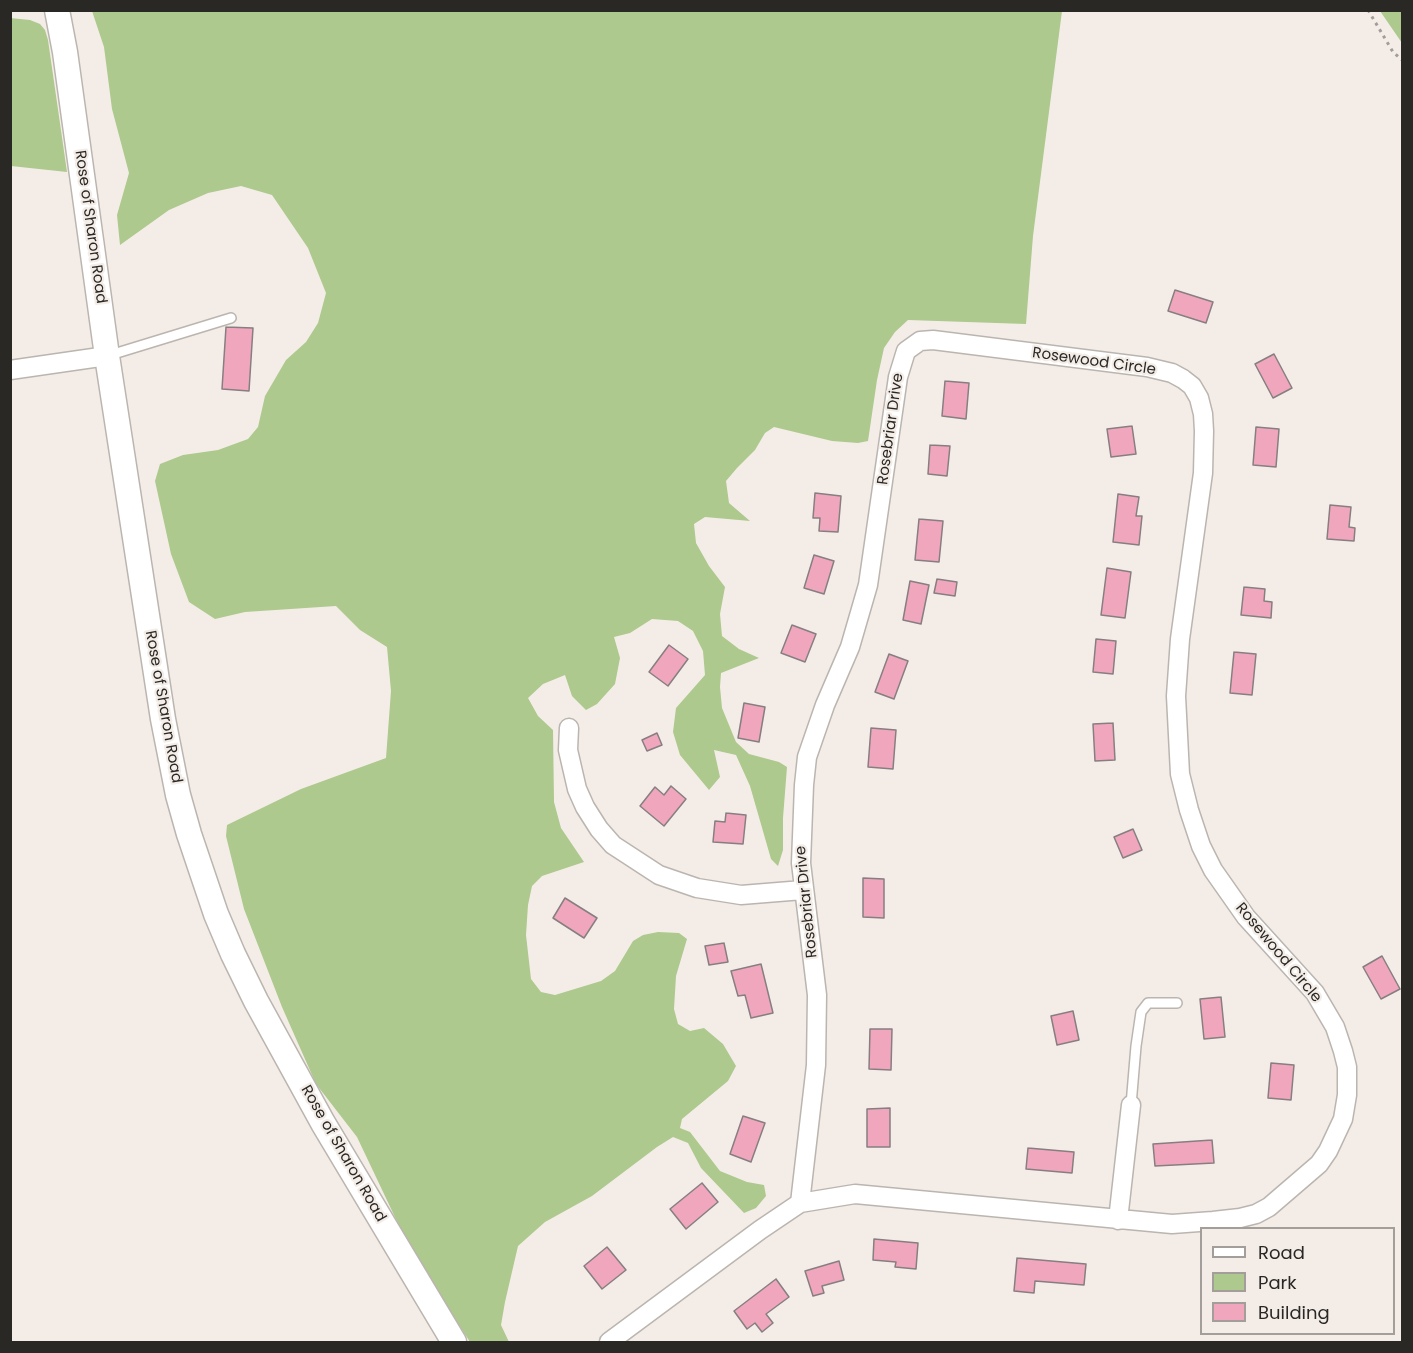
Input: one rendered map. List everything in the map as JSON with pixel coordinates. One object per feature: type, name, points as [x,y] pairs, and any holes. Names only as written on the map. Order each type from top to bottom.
[{"type":"street","name":"Rose of Sharon Road","points":[[57,10],[162,719],[178,795],[202,874],[232,954],[323,1123],[454,1342]]},
{"type":"street","name":"Rosewood Circle","points":[[800,1203],[855,1194],[1172,1224],[1240,1218],[1256,1214],[1269,1207],[1319,1164],[1328,1151],[1343,1119],[1347,1095],[1347,1067],[1344,1050],[1328,1012],[1315,993],[1246,917],[1213,870],[1201,846],[1180,774],[1176,696],[1180,639],[1203,473],[1203,414],[1199,398],[1192,386],[1183,379],[1172,373],[1147,367],[933,340],[920,341],[912,345]]},
{"type":"street","name":"Rosebriar Drive","points":[[800,1203],[816,1065],[817,995],[801,863],[807,757],[825,705],[850,647],[863,607],[873,562],[898,377],[906,351],[912,345]]},
{"type":"street","points":[[10,370],[107,356]]},
{"type":"street","points":[[569,728],[568,750],[577,789],[599,830],[613,845],[659,875],[697,888],[741,895],[803,890]]},
{"type":"street","points":[[1118,1220],[1131,1105]]},
{"type":"street","points":[[609,1342],[768,1224],[800,1203]]},
{"type":"lane","points":[[107,356],[231,318]]},
{"type":"lane","points":[[1131,1105],[1141,1012],[1148,1003],[1177,1003]]},
{"type":"path","points":[[1368,10],[1393,52],[1402,60]]},
{"type":"green space","points":[[92,11],[1062,11],[1033,236],[1026,324],[908,320],[895,332],[884,348],[868,441],[858,443],[832,441],[774,427],[765,433],[755,450],[726,481],[729,503],[750,521],[705,517],[694,524],[696,543],[709,566],[725,587],[720,614],[722,636],[739,649],[759,658],[721,673],[722,708],[736,742],[749,754],[779,762],[787,767],[783,850],[778,866],[771,859],[750,786],[736,755],[714,750],[720,777],[709,790],[680,755],[673,732],[676,708],[705,675],[703,651],[693,631],[678,621],[652,619],[630,633],[614,637],[620,658],[615,684],[597,704],[586,710],[572,696],[565,675],[543,684],[528,698],[538,716],[553,730],[554,802],[561,828],[584,862],[542,876],[532,886],[526,935],[531,979],[541,992],[555,995],[601,981],[615,971],[633,941],[643,935],[658,932],[679,933],[687,939],[676,976],[674,1009],[678,1024],[690,1031],[704,1028],[723,1044],[736,1066],[728,1081],[682,1119],[680,1128],[690,1132],[720,1171],[747,1182],[764,1185],[766,1196],[756,1208],[744,1213],[701,1168],[688,1143],[673,1137],[592,1196],[545,1222],[518,1246],[501,1325],[509,1342],[470,1342],[412,1253],[357,1137],[316,1084],[282,1007],[244,909],[226,836],[227,825],[301,789],[386,758],[391,691],[387,647],[360,630],[336,606],[245,612],[215,619],[189,602],[171,554],[155,481],[160,464],[183,455],[218,450],[248,439],[258,427],[265,396],[286,360],[306,342],[318,323],[326,293],[308,248],[272,195],[241,186],[208,193],[169,210],[120,245],[117,215],[129,173],[112,109],[104,47]]},
{"type":"green space","points":[[1380,11],[1402,11],[1402,43]]},
{"type":"green space","points":[[10,18],[30,20],[40,24],[45,30],[67,172],[11,166]]},
{"type":"building","points":[[1175,290],[1213,302],[1206,323],[1168,311]]},
{"type":"building","points":[[226,327],[253,328],[249,391],[222,389]]},
{"type":"building","points":[[1274,354],[1292,388],[1273,398],[1255,364]]},
{"type":"building","points":[[945,381],[969,383],[966,419],[942,416]]},
{"type":"building","points":[[1132,426],[1136,454],[1111,457],[1107,429]]},
{"type":"building","points":[[1256,427],[1279,429],[1276,467],[1253,465]]},
{"type":"building","points":[[930,445],[950,446],[947,476],[928,474]]},
{"type":"building","points":[[815,493],[841,496],[838,532],[819,531],[820,518],[813,518]]},
{"type":"building","points":[[1118,494],[1139,497],[1136,516],[1142,516],[1139,545],[1113,542]]},
{"type":"building","points":[[1330,505],[1351,507],[1349,527],[1355,528],[1354,541],[1327,539]]},
{"type":"building","points":[[919,519],[943,521],[939,562],[915,560]]},
{"type":"building","points":[[814,555],[834,561],[824,594],[804,588]]},
{"type":"building","points":[[1107,568],[1131,572],[1125,618],[1101,615]]},
{"type":"building","points":[[937,579],[957,582],[955,596],[934,593]]},
{"type":"building","points":[[910,581],[929,585],[921,624],[903,620]]},
{"type":"building","points":[[1244,587],[1265,589],[1264,601],[1272,602],[1271,618],[1241,615]]},
{"type":"building","points":[[792,625],[816,634],[805,662],[781,653]]},
{"type":"building","points":[[1096,639],[1116,641],[1113,674],[1093,672]]},
{"type":"building","points":[[669,645],[688,659],[668,686],[649,672]]},
{"type":"building","points":[[1234,652],[1256,654],[1252,695],[1230,693]]},
{"type":"building","points":[[889,654],[908,661],[894,699],[875,692]]},
{"type":"building","points":[[744,703],[765,707],[759,742],[738,738]]},
{"type":"building","points":[[1113,723],[1115,760],[1095,761],[1093,724]]},
{"type":"building","points":[[871,728],[896,730],[893,769],[868,767]]},
{"type":"building","points":[[657,733],[662,745],[647,751],[642,740]]},
{"type":"building","points":[[671,786],[686,799],[664,826],[640,806],[655,787],[664,795]]},
{"type":"building","points":[[726,813],[746,815],[743,844],[713,842],[715,821],[725,822]]},
{"type":"building","points":[[1133,829],[1142,850],[1123,858],[1114,837]]},
{"type":"building","points":[[863,878],[884,879],[884,918],[863,917]]},
{"type":"building","points":[[565,898],[597,918],[584,938],[553,918]]},
{"type":"building","points":[[724,943],[728,962],[709,965],[705,946]]},
{"type":"building","points":[[1382,956],[1400,989],[1381,999],[1363,967]]},
{"type":"building","points":[[761,964],[773,1013],[751,1018],[745,995],[738,996],[731,971]]},
{"type":"building","points":[[1221,997],[1225,1037],[1204,1039],[1200,999]]},
{"type":"building","points":[[1073,1011],[1079,1040],[1057,1045],[1051,1016]]},
{"type":"building","points":[[870,1029],[892,1029],[891,1070],[869,1069]]},
{"type":"building","points":[[1271,1063],[1294,1065],[1291,1100],[1268,1098]]},
{"type":"building","points":[[890,1108],[890,1147],[867,1147],[867,1109]]},
{"type":"building","points":[[743,1116],[765,1123],[751,1162],[730,1154]]},
{"type":"building","points":[[1212,1140],[1214,1163],[1155,1166],[1153,1144]]},
{"type":"building","points":[[1028,1148],[1074,1152],[1072,1173],[1026,1169]]},
{"type":"building","points":[[702,1183],[718,1202],[686,1229],[670,1209]]},
{"type":"building","points":[[874,1239],[918,1243],[916,1269],[895,1267],[896,1262],[873,1260]]},
{"type":"building","points":[[607,1247],[626,1270],[602,1289],[584,1266]]},
{"type":"building","points":[[1017,1258],[1086,1264],[1084,1285],[1035,1281],[1034,1293],[1014,1291]]},
{"type":"building","points":[[839,1261],[844,1280],[822,1286],[824,1293],[813,1296],[805,1271]]},
{"type":"building","points":[[776,1279],[789,1297],[766,1314],[773,1323],[762,1332],[755,1323],[747,1329],[734,1311]]}]
